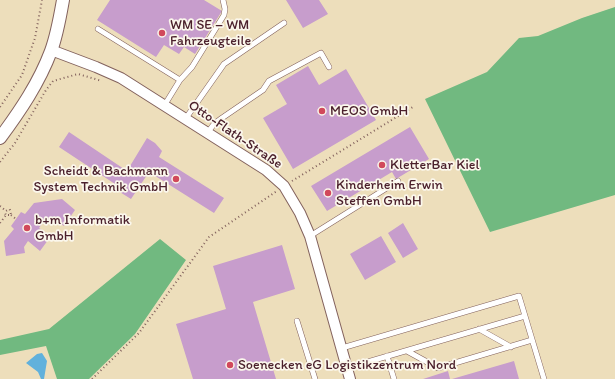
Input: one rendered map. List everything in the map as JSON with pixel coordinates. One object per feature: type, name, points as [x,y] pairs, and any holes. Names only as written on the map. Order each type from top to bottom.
[{"type":"street","points":[[0,138],[23,106],[43,70],[51,50],[63,0]]},
{"type":"street","name":"Otto-Flath-Straße","points":[[51,50],[121,78],[266,170],[284,186],[300,213],[310,236],[350,379]]},
{"type":"lane","points":[[164,106],[180,80],[192,67],[224,15],[225,9],[223,0]]},
{"type":"lane","points":[[186,118],[224,64],[284,24]]},
{"type":"lane","points":[[98,29],[180,80]]},
{"type":"lane","points":[[208,132],[214,124],[263,90],[269,81],[321,53],[329,67]]},
{"type":"lane","points":[[310,236],[398,181]]},
{"type":"lane","points":[[342,348],[519,296],[544,379]]},
{"type":"lane","points":[[347,368],[525,316]]},
{"type":"lane","points":[[297,321],[315,379]]},
{"type":"lane","points":[[479,330],[511,347]]},
{"type":"lane","points":[[407,350],[438,368],[532,340]]},
{"type":"lane","points":[[387,356],[394,379]]},
{"type":"path","points":[[0,107],[22,76],[35,38],[42,0]]},
{"type":"path","points":[[0,162],[15,143],[53,81],[78,74],[103,82]]},
{"type":"path","points":[[92,379],[139,333],[209,237],[284,186],[413,107]]},
{"type":"path","points":[[0,206],[6,211],[9,209],[10,215]]},
{"type":"path","points":[[0,223],[6,215],[6,211]]},
{"type":"path","points":[[6,215],[10,215],[16,219]]},
{"type":"green space","points":[[615,7],[615,195],[490,232],[425,99],[487,72],[519,38],[538,36],[582,18]]},
{"type":"green space","points":[[160,239],[186,260],[135,334],[89,379],[57,379],[46,346],[0,355],[0,340],[49,329]]},
{"type":"water","points":[[42,353],[47,361],[44,379],[41,379],[38,372],[26,363],[37,354]]},
{"type":"building","name":"WM SE – WM Fahrzeugteile","points":[[110,0],[204,0],[222,11],[195,54],[184,47],[179,54],[164,45],[156,57],[97,20]]},
{"type":"building","points":[[286,0],[319,0],[328,14],[303,28]]},
{"type":"building","name":"MEOS GmbH","points":[[308,66],[319,85],[346,69],[376,120],[293,169],[263,118],[287,104],[276,85]]},
{"type":"building","name":"KletterBar Kiel","points":[[410,127],[429,159],[396,179],[392,172],[327,211],[311,186]]},
{"type":"building","name":"Scheidt & Bachmann System Technik GmbH","points":[[69,132],[127,171],[147,138],[155,143],[162,151],[159,157],[224,198],[214,213],[149,172],[131,199],[115,189],[118,186],[59,147]]},
{"type":"building","name":"b+m Informatik GmbH","points":[[62,199],[75,210],[64,226],[57,221],[44,221],[39,228],[51,236],[40,251],[28,241],[24,247],[25,253],[6,256],[4,241],[14,229],[11,226],[21,212],[25,214],[34,203]]},
{"type":"building","points":[[403,223],[418,249],[403,258],[388,233]]},
{"type":"building","points":[[381,236],[396,262],[365,280],[350,254]]},
{"type":"building","points":[[282,245],[295,289],[253,302],[276,379],[193,379],[176,324],[226,309],[213,266]]},
{"type":"building","points":[[514,361],[519,379],[452,379]]},
{"type":"building","points":[[448,371],[450,379],[423,379]]},
{"type":"place","name":"WM SE – WM Fahrzeugteile","points":[[162,33]]},
{"type":"place","name":"MEOS GmbH","points":[[322,111]]},
{"type":"place","name":"KletterBar Kiel","points":[[382,165]]},
{"type":"place","name":"Scheidt & Bachmann System Technik GmbH","points":[[176,179]]},
{"type":"place","name":"Kinderheim Erwin Steffen GmbH","points":[[328,193]]},
{"type":"place","name":"b+m Informatik GmbH","points":[[27,228]]},
{"type":"place","name":"Soenecken eG Logistikzentrum Nord","points":[[230,365]]}]
